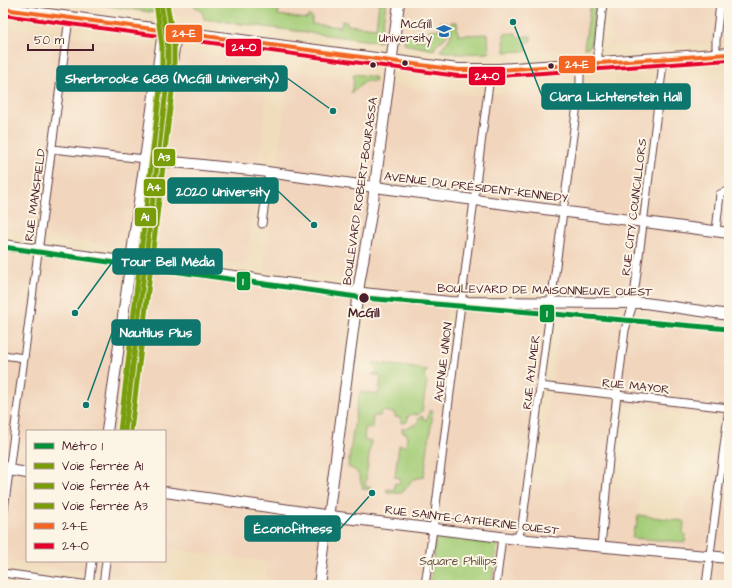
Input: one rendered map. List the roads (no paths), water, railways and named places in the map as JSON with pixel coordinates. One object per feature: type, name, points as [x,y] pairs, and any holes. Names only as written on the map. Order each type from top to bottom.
[{"type":"main road","points":[[3,9],[448,69],[488,71],[729,54]]},
{"type":"street","name":"BOULEVARD ROBERT-BOURASSA","points":[[320,585],[358,293],[375,187],[399,3]]},
{"type":"street","points":[[598,63],[598,48],[603,3]]},
{"type":"street","points":[[716,55],[720,3]]},
{"type":"street","name":"RUE MANSFIELD","points":[[3,516],[6,470],[24,358],[69,18]]},
{"type":"street","points":[[107,430],[163,31]]},
{"type":"street","points":[[123,430],[176,33]]},
{"type":"street","name":"RUE CITY COUNCILLORS","points":[[601,547],[609,460],[625,330],[633,304],[662,72],[662,58]]},
{"type":"street","name":"RUE AYLMER","points":[[517,539],[522,526],[580,82],[580,64]]},
{"type":"street","name":"AVENUE UNION","points":[[425,585],[434,529],[489,84],[488,71]]},
{"type":"street","name":"AVENUE DU PRÉSIDENT-KENNEDY","points":[[52,149],[269,172],[643,223],[729,233]]},
{"type":"street","points":[[262,224],[269,172]]},
{"type":"street","points":[[716,231],[720,194],[729,190]]},
{"type":"street","name":"BOULEVARD DE MAISONNEUVE OUEST","points":[[3,245],[358,293],[462,303],[644,303],[729,315]]},
{"type":"street","points":[[3,355],[24,358]]},
{"type":"street","name":"RUE MAYOR","points":[[540,386],[729,408]]},
{"type":"street","points":[[706,585],[729,408]]},
{"type":"street","points":[[6,470],[26,473]]},
{"type":"street","name":"RUE SAINTE-CATHERINE OUEST","points":[[166,492],[517,539],[729,558]]},
{"type":"street","points":[[496,585],[502,537]]},
{"type":"street","points":[[3,573],[89,585],[92,562]]},
{"type":"street","points":[[103,585],[106,562]]},
{"type":"metro line","name":"1","points":[[3,247],[364,298],[729,329]]},
{"type":"rail line","name":"A1","points":[[120,430],[162,72],[162,46],[156,3]]},
{"type":"rail line","name":"A4","points":[[125,430],[168,74],[168,46],[161,3]]},
{"type":"rail line","name":"A3","points":[[131,430],[174,75],[174,46],[167,3]]},
{"type":"place","name":"Clara Lichtenstein Hall","points":[[513,22]]},
{"type":"place","name":"McGill University","points":[[444,31]]},
{"type":"place","name":"Sherbrooke 688 (McGill University)","points":[[333,111]]},
{"type":"place","name":"2020 University","points":[[314,225]]},
{"type":"place","name":"McGill","points":[[364,298]]},
{"type":"place","name":"Tour Bell Média","points":[[75,313]]},
{"type":"place","name":"Nautilus Plus","points":[[86,405]]},
{"type":"place","name":"Éconofitness","points":[[372,493]]},
{"type":"park label","name":"Square Phillips","points":[[458,561]]}]
